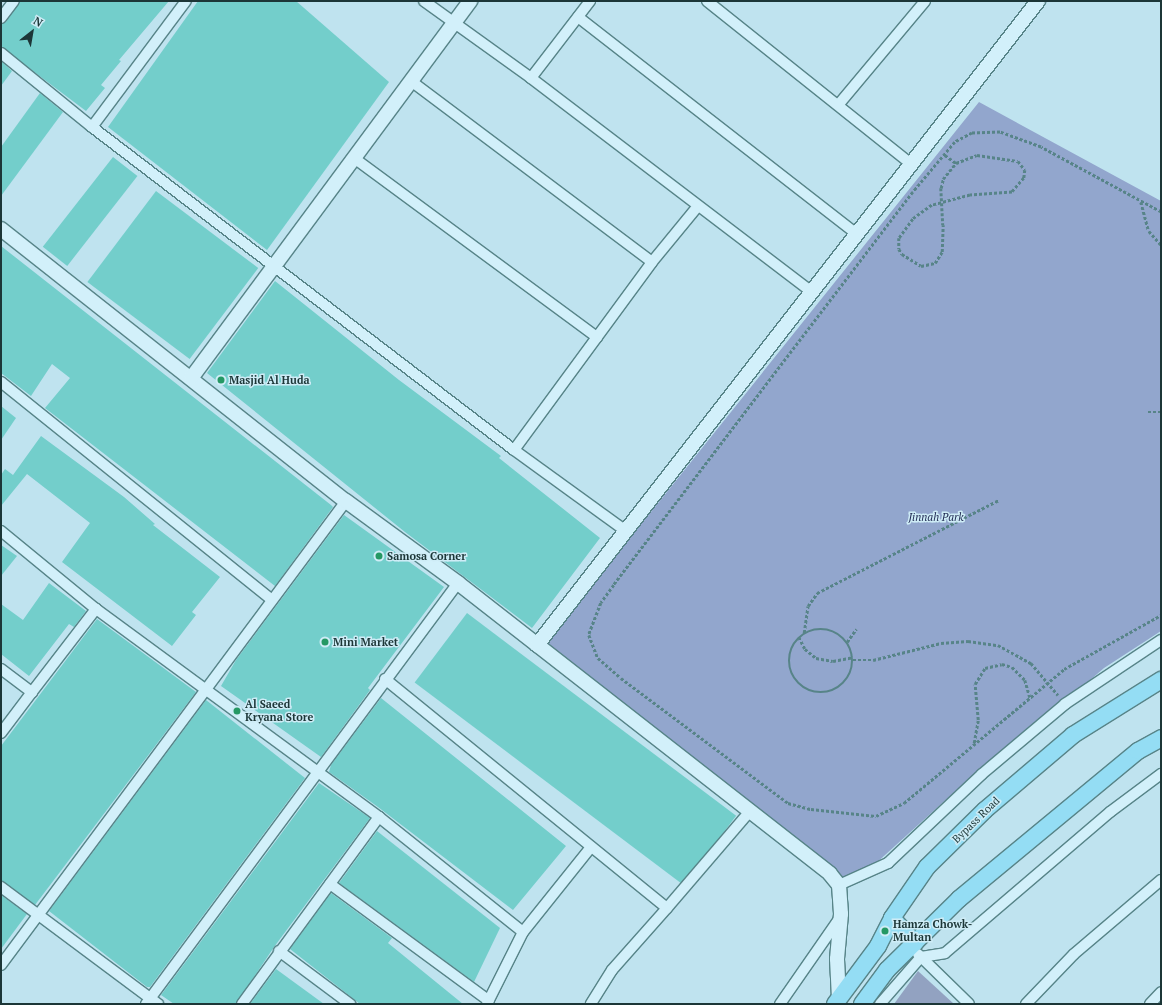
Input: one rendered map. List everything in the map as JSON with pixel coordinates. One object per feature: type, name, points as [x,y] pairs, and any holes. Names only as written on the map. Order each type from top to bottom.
[{"type":"main road","name":"Bypass Road","points":[[837,1001],[878,946],[892,918],[927,868],[986,810],[1073,735],[1161,680]]},
{"type":"main road","points":[[862,1004],[887,970],[916,949],[959,899],[1138,751],[1161,738]]},
{"type":"main road","points":[[892,918],[916,949]]},
{"type":"street","points":[[1,18],[14,1]]},
{"type":"street","points":[[92,127],[186,1]]},
{"type":"street","points":[[424,1],[453,24],[531,78],[812,292]]},
{"type":"street","points":[[192,377],[470,1]]},
{"type":"street","points":[[531,78],[590,1]]},
{"type":"street","points":[[707,1],[839,104],[911,164]]},
{"type":"street","points":[[537,645],[1038,1]]},
{"type":"street","points":[[839,104],[920,3]]},
{"type":"street","points":[[578,17],[857,234]]},
{"type":"street","points":[[1,53],[92,127],[514,450],[626,531]]},
{"type":"street","points":[[411,81],[652,262]]},
{"type":"street","points":[[354,158],[597,337]]},
{"type":"street","points":[[514,450],[652,262],[698,206]]},
{"type":"street","points":[[1,229],[192,377],[346,501],[458,583],[751,810],[830,874],[839,886],[841,914],[837,959],[837,1001]]},
{"type":"street","points":[[1,382],[271,599]]},
{"type":"street","points":[[1,965],[205,691],[271,599],[346,501]]},
{"type":"street","points":[[1,531],[96,609],[205,691],[318,771],[379,817],[523,932]]},
{"type":"street","points":[[1,887],[151,1002],[385,679],[458,583]]},
{"type":"street","points":[[1,733],[96,609]]},
{"type":"street","points":[[839,886],[888,863],[982,774],[1065,704],[1161,640]]},
{"type":"street","points":[[1,668],[32,692]]},
{"type":"street","points":[[385,679],[667,908]]},
{"type":"street","points":[[916,949],[944,953],[1105,817],[1161,774]]},
{"type":"street","points":[[591,1004],[612,970],[751,810]]},
{"type":"street","points":[[242,1004],[279,951],[379,817]]},
{"type":"street","points":[[330,884],[488,1003],[523,932],[591,847]]},
{"type":"street","points":[[1026,1004],[1074,954],[1161,880]]},
{"type":"street","points":[[780,1004],[841,914]]},
{"type":"street","points":[[880,1004],[916,949]]},
{"type":"street","points":[[916,949],[968,1004]]},
{"type":"street","points":[[279,951],[350,1004]]},
{"type":"street","points":[[1150,1004],[1161,992]]},
{"type":"path","points":[[1161,212],[1041,147],[1000,132],[972,133],[955,142],[913,192],[711,461],[614,585],[601,603],[589,635],[598,658],[788,803],[811,809],[876,816],[904,802],[1064,669],[1161,615]]},
{"type":"path","points":[[945,155],[956,163]]},
{"type":"path","points":[[956,163],[944,179],[941,188],[943,225],[942,252],[935,263],[921,266],[902,254],[899,249],[899,238],[913,219],[932,205],[970,195],[1012,192],[1024,178],[1025,170],[1018,161],[1002,157],[977,155],[956,163]]},
{"type":"path","points":[[1140,201],[1149,231],[1161,245]]},
{"type":"path","points":[[1148,412],[1161,412]]},
{"type":"path","points":[[804,633],[808,606],[817,593],[999,500]]},
{"type":"path","points":[[819,628],[827,629],[842,636],[847,642],[853,660],[850,675],[840,687],[826,693],[804,689],[794,678],[788,664],[790,649],[799,637],[804,633],[819,628]]},
{"type":"path","points":[[847,642],[856,629]]},
{"type":"path","points":[[799,637],[805,649],[816,658],[833,661],[853,657]]},
{"type":"path","points":[[853,660],[867,661],[911,649],[968,641],[998,645],[1013,651],[1031,663],[1065,704]]},
{"type":"path","points":[[974,743],[978,720],[975,684],[985,668],[1002,664],[1012,667],[1025,680],[1030,696]]},
{"type":"green space","name":"Jinnah Park","points":[[979,102],[1161,201],[1161,631],[1104,668],[982,774],[972,776],[852,885],[546,643]]},
{"type":"shaded area","points":[[918,971],[954,1004],[894,1004]]},
{"type":"building","points":[[20,1],[169,1],[119,60],[121,61],[101,85],[105,88],[86,111],[1,47],[1,24],[6,22]]},
{"type":"building","points":[[198,1],[296,1],[389,82],[267,250],[108,127]]},
{"type":"building","points":[[1,61],[12,71],[1,86]]},
{"type":"building","points":[[40,93],[63,112],[1,196],[1,147]]},
{"type":"building","points":[[113,157],[137,176],[67,266],[43,247]]},
{"type":"building","points":[[156,191],[258,268],[190,359],[87,282]]},
{"type":"building","points":[[1,246],[333,507],[275,586],[45,408],[70,378],[52,364],[31,396],[1,373]]},
{"type":"building","points":[[275,281],[399,380],[501,456],[499,458],[600,538],[532,628],[405,532],[207,373]]},
{"type":"building","points":[[1,406],[16,418],[1,440]]},
{"type":"building","points":[[41,436],[124,497],[155,524],[153,525],[220,577],[192,612],[196,615],[172,646],[62,562],[90,523],[27,474],[1,506],[1,475],[5,469],[13,475]]},
{"type":"building","name":"Mini Market","points":[[344,515],[444,587],[368,688],[370,690],[321,757],[221,686],[236,660]]},
{"type":"building","points":[[1,545],[17,556],[1,576]]},
{"type":"building","points":[[49,583],[86,611],[74,627],[69,624],[29,676],[1,654],[1,604],[23,620]]},
{"type":"building","points":[[467,613],[736,816],[684,885],[415,682]]},
{"type":"building","points":[[97,619],[196,692],[35,905],[1,881],[1,746]]},
{"type":"building","points":[[381,698],[566,846],[513,910],[378,807],[329,772],[331,765]]},
{"type":"building","points":[[206,700],[305,778],[150,987],[147,987],[49,911]]},
{"type":"building","points":[[319,783],[370,818],[274,947],[236,1004],[174,1004],[161,995]]},
{"type":"building","points":[[377,831],[500,928],[474,982],[339,883]]},
{"type":"building","points":[[331,893],[392,938],[388,943],[463,1004],[360,1004],[290,949]]},
{"type":"building","points":[[1,895],[27,914],[1,949]]},
{"type":"building","points":[[276,969],[324,1004],[250,1004]]},
{"type":"place","name":"Masjid Al Huda","points":[[221,380]]},
{"type":"place","name":"Samosa Corner","points":[[379,556]]},
{"type":"place","name":"Mini Market","points":[[325,642]]},
{"type":"place","name":"Al Saeed Kryana Store","points":[[237,711]]},
{"type":"place","name":"Hamza Chowk- Multan","points":[[885,931]]}]
